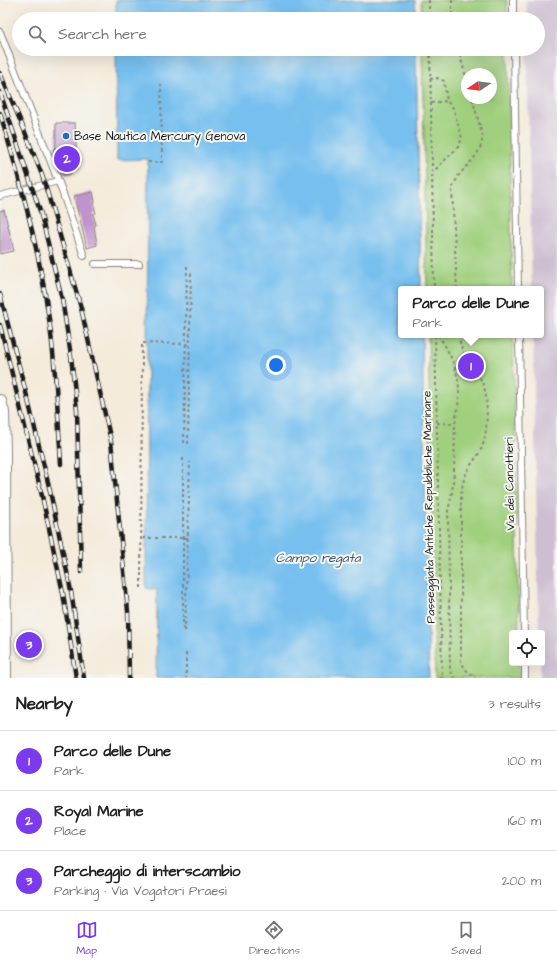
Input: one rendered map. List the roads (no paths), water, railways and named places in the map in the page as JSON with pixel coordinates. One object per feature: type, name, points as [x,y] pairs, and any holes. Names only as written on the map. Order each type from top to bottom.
[{"type":"street","points":[[0,401],[3,412],[4,452],[5,678]]},
{"type":"lane","points":[[512,0],[513,12]]},
{"type":"lane","points":[[0,32],[58,181],[84,256]]},
{"type":"lane","points":[[514,56],[518,286]]},
{"type":"lane","points":[[0,196],[58,181]]},
{"type":"lane","points":[[95,264],[140,264]]},
{"type":"lane","name":"Via dei Canottieri","points":[[519,338],[524,630]]},
{"type":"lane","points":[[525,666],[525,678]]},
{"type":"water","points":[[116,0],[415,0],[416,12],[116,12]]},
{"type":"water","name":"Campo regata","points":[[116,56],[416,56],[421,286],[398,286],[398,338],[422,338],[429,678],[156,678],[157,590],[146,588],[148,159],[117,160]]},
{"type":"railway","points":[[0,73],[42,175],[52,208],[81,308],[111,441],[128,611],[129,678]]},
{"type":"railway","points":[[0,92],[40,211],[62,299],[71,356],[77,410],[81,572]]},
{"type":"railway","points":[[0,113],[28,215],[45,293],[53,355],[61,464]]},
{"type":"railway","points":[[0,294],[50,491],[71,591],[84,678]]},
{"type":"railway","points":[[0,325],[42,496],[63,593],[76,678]]},
{"type":"place","name":"Base Nautica Mercury Genova","points":[[66,136]]},
{"type":"place","name":"Royal Marine","points":[[67,159]]},
{"type":"place","name":"Parco delle Dune","points":[[471,366]]},
{"type":"place","name":"Parcheggio di interscambio","points":[[29,645]]}]
